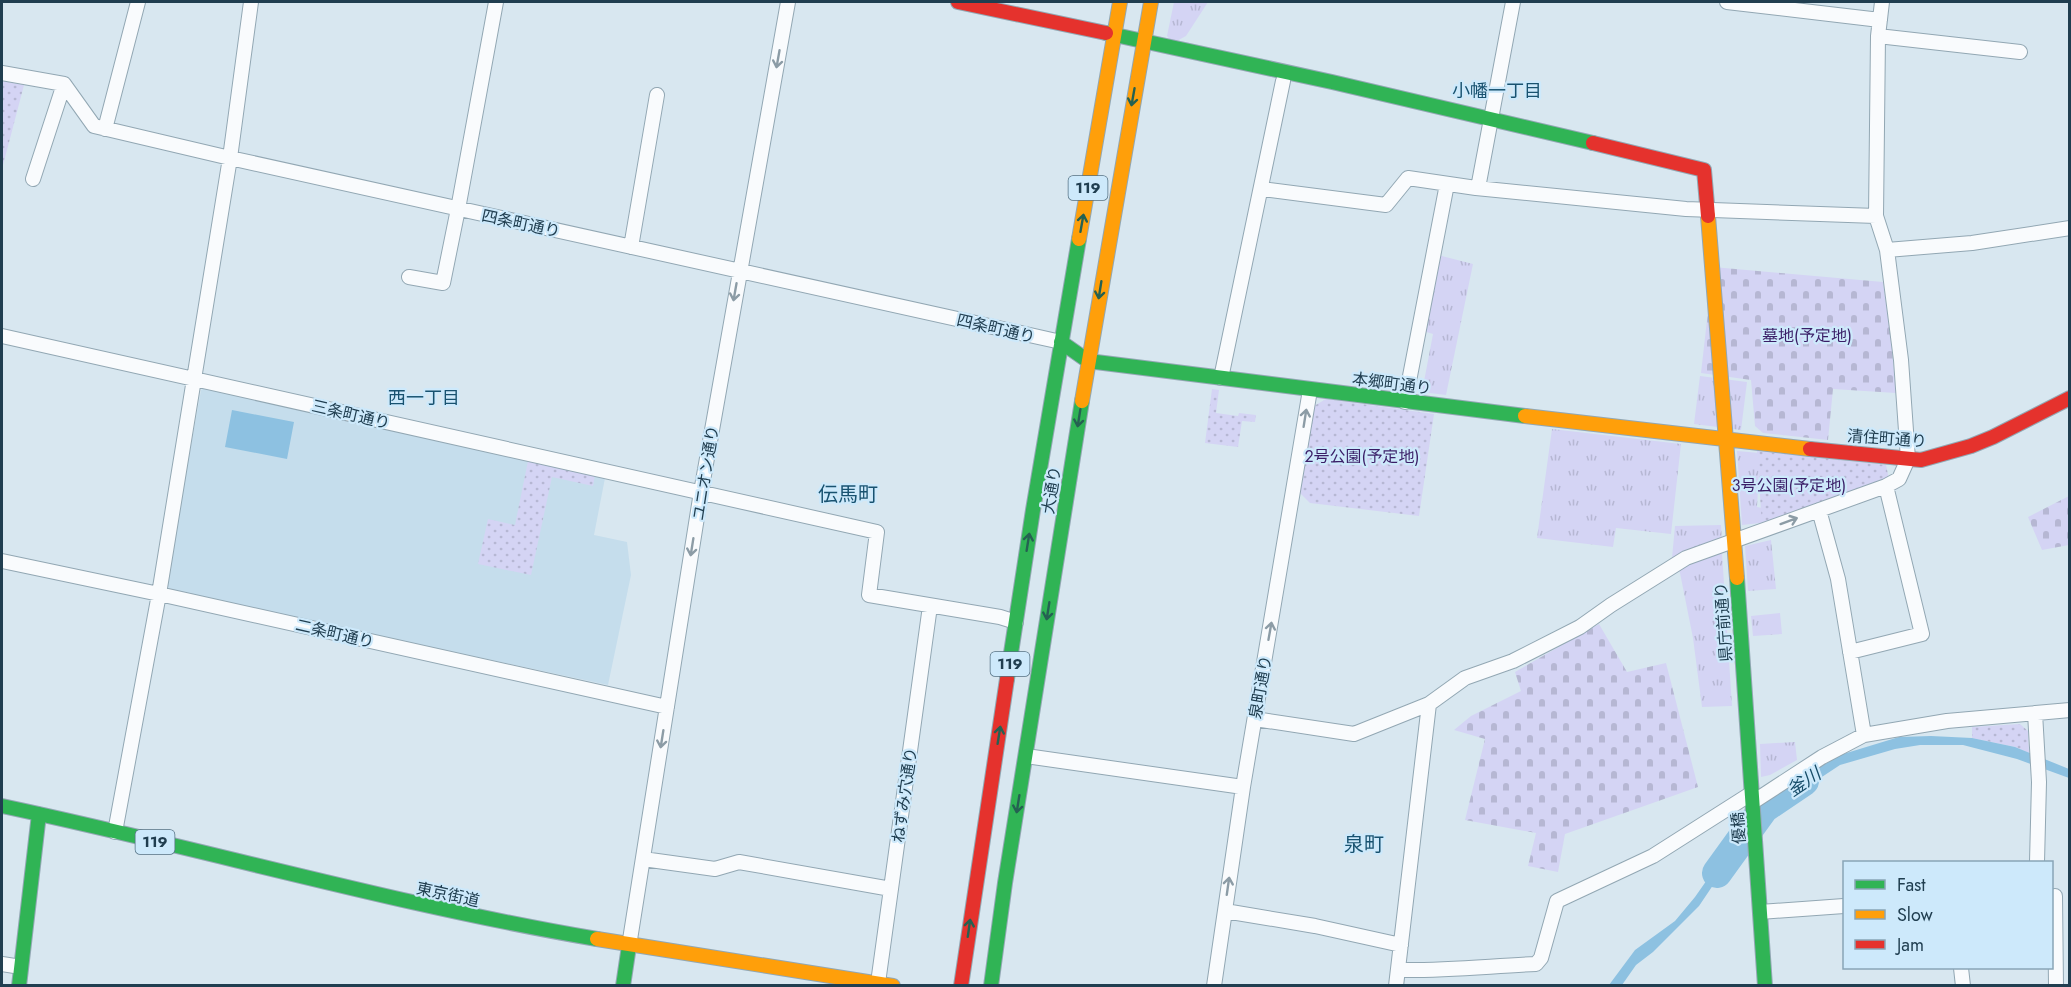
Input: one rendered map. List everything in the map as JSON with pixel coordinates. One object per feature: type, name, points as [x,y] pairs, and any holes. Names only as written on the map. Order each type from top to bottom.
[{"type":"main road","points":[[958,2],[1143,40]]},
{"type":"main road","name":"大通り","points":[[961,986],[1061,342],[1120,2]]},
{"type":"main road","name":"大通り","points":[[991,986],[1088,361],[1150,2]]},
{"type":"main road","name":"県庁前通り","points":[[1143,40],[1544,130],[1704,170],[1752,797]]},
{"type":"main road","name":"本郷町通り","points":[[1061,342],[1088,361],[1726,440]]},
{"type":"main road","name":"清住町通り","points":[[1726,440],[1921,460],[1971,446],[1993,437],[2070,398]]},
{"type":"main road","name":"優橋","points":[[1752,797],[1760,912]]},
{"type":"main road","name":"東京街道","points":[[2,806],[404,901],[545,931],[853,983],[878,983],[893,986]]},
{"type":"main road","points":[[19,986],[39,814]]},
{"type":"main road","points":[[1760,912],[1765,986]]},
{"type":"main road","points":[[623,986],[629,946]]},
{"type":"street","points":[[105,129],[138,2]]},
{"type":"street","points":[[115,832],[159,594],[230,158],[251,2]]},
{"type":"street","points":[[409,277],[443,283],[459,209],[496,2]]},
{"type":"street","name":"ユニオン通り","points":[[629,946],[701,492],[788,2]]},
{"type":"street","points":[[1478,188],[1513,2]]},
{"type":"street","points":[[1727,2],[1880,20]]},
{"type":"street","points":[[1255,719],[1354,734],[1429,704],[1466,678],[1513,661],[1580,627],[1686,558],[1886,486],[1899,479],[1908,459],[1900,351],[1887,250],[1876,216],[1878,36],[1882,2]]},
{"type":"street","points":[[1878,36],[2020,52]]},
{"type":"street","points":[[2,73],[64,84],[33,179]]},
{"type":"street","points":[[1221,378],[1283,81]]},
{"type":"street","name":"四条町通り","points":[[64,84],[94,126],[105,129],[1061,342]]},
{"type":"street","points":[[632,247],[657,95]]},
{"type":"street","points":[[1262,189],[1386,205],[1407,178],[1478,188],[1704,211],[1876,216]]},
{"type":"street","points":[[1405,402],[1447,184]]},
{"type":"street","points":[[1887,250],[1972,243],[2070,228]]},
{"type":"street","name":"三条町通り","points":[[2,336],[877,532],[869,595],[930,606]]},
{"type":"street","name":"泉町通り","points":[[1214,986],[1243,787],[1310,390]]},
{"type":"street","points":[[1850,652],[1922,634],[1886,486]]},
{"type":"street","points":[[1819,510],[1838,579],[1864,735]]},
{"type":"street","name":"二条町通り","points":[[2,561],[667,707]]},
{"type":"street","points":[[930,606],[1016,622]]},
{"type":"street","name":"ねずみ穴通り","points":[[878,983],[930,606]]},
{"type":"street","points":[[1396,986],[1429,704]]},
{"type":"street","points":[[1398,970],[1443,971],[1469,967],[1536,964],[1541,958],[1557,901],[1653,856],[1752,797],[1864,735],[1947,721],[2070,710]]},
{"type":"street","points":[[2035,712],[2039,782],[2037,861]]},
{"type":"street","points":[[1026,756],[1243,787]]},
{"type":"street","points":[[643,859],[715,869],[739,862],[891,889]]},
{"type":"street","points":[[2056,986],[2053,896],[2070,895]]},
{"type":"street","points":[[1760,912],[1843,906]]},
{"type":"street","points":[[1225,911],[1315,926],[1401,945]]},
{"type":"street","points":[[2,964],[21,967]]},
{"type":"street","points":[[1962,969],[1963,986]]},
{"type":"shaded area","points":[[207,387],[605,478],[594,535],[627,542],[631,575],[608,685],[171,591],[166,584],[201,390]]},
{"type":"green space","points":[[1174,2],[1208,2],[1186,36],[1173,43],[1167,36]]},
{"type":"green space","points":[[2,81],[24,85],[2,169]]},
{"type":"green space","points":[[1438,255],[1473,264],[1446,395],[1422,392],[1433,334],[1423,331]]},
{"type":"green space","name":"墓地(予定地)","points":[[1713,267],[1883,282],[1896,393],[1833,389],[1828,440],[1763,433],[1755,426],[1751,380],[1701,373]]},
{"type":"green space","points":[[1700,376],[1747,382],[1741,430],[1694,424]]},
{"type":"green space","points":[[1212,389],[1219,390],[1216,413],[1238,416],[1239,413],[1256,415],[1255,422],[1242,421],[1238,447],[1205,443]]},
{"type":"green space","name":"2号公園(予定地)","points":[[1326,399],[1434,414],[1419,516],[1310,503],[1300,493],[1314,406]]},
{"type":"green space","points":[[1552,429],[1681,444],[1671,534],[1616,528],[1613,547],[1537,538]]},
{"type":"green space","points":[[1737,451],[1760,453],[1757,507],[1768,509],[1769,522],[1742,525]]},
{"type":"green space","name":"3号公園(予定地)","points":[[1757,451],[1886,465],[1889,479],[1762,525]]},
{"type":"green space","points":[[528,461],[595,475],[593,486],[552,477],[531,575],[478,564],[488,519],[515,525]]},
{"type":"green space","points":[[2069,496],[2069,545],[2042,550],[2028,517]]},
{"type":"green space","points":[[1721,525],[1722,541],[1672,558],[1675,526]]},
{"type":"green space","points":[[1771,540],[1776,589],[1748,591],[1745,546]]},
{"type":"green space","points":[[1722,553],[1732,706],[1702,707],[1693,638],[1679,568]]},
{"type":"green space","points":[[1780,613],[1782,634],[1753,636],[1751,616]]},
{"type":"green space","points":[[1599,624],[1627,672],[1666,663],[1698,787],[1565,834],[1558,872],[1528,866],[1536,833],[1465,820],[1485,739],[1454,730],[1471,716],[1521,691],[1515,672]]},
{"type":"green space","points":[[2020,724],[2028,731],[2029,753],[2015,747],[1972,738],[1972,727]]},
{"type":"green space","points":[[1795,742],[1797,760],[1770,775],[1761,777],[1760,744]]},
{"type":"water","points":[[232,410],[294,422],[287,459],[225,447]]},
{"type":"water","points":[[1899,737],[1972,738],[2015,747],[2069,769],[2069,778],[2017,759],[1963,745],[1920,745],[1895,749],[1840,765],[1772,810],[1771,797],[1840,755]]},
{"type":"water","points":[[1739,832],[1740,845],[1699,906],[1653,952],[1636,965],[1622,985],[1609,985],[1635,950],[1675,921],[1695,897],[1719,857]]},
{"type":"waterway","name":"釜川","points":[[1717,873],[1764,808],[1804,781]]},
{"type":"traffic: fast","points":[[1106,33],[1332,82],[1593,143]]},
{"type":"traffic: fast","points":[[1007,679],[1079,239]]},
{"type":"traffic: fast","points":[[1061,342],[1088,361],[1525,416]]},
{"type":"traffic: fast","points":[[991,986],[1005,883],[1082,401]]},
{"type":"traffic: fast","points":[[1737,578],[1765,986]]},
{"type":"traffic: fast","points":[[2,806],[447,910],[597,939]]},
{"type":"traffic: fast","points":[[19,986],[39,814]]},
{"type":"traffic: fast","points":[[623,986],[629,946]]},
{"type":"traffic: slow","points":[[1079,239],[1120,2]]},
{"type":"traffic: slow","points":[[1082,401],[1151,2]]},
{"type":"traffic: slow","points":[[1708,216],[1737,578]]},
{"type":"traffic: slow","points":[[1525,416],[1810,449]]},
{"type":"traffic: slow","points":[[597,939],[893,986]]},
{"type":"traffic: jam","points":[[958,2],[1106,33]]},
{"type":"traffic: jam","points":[[1593,143],[1704,170],[1708,216]]},
{"type":"traffic: jam","points":[[1810,449],[1921,460],[1971,446],[1993,437],[2070,398]]},
{"type":"traffic: jam","points":[[961,986],[1007,679]]},
{"type":"district","name":"小幡一丁目","points":[[1497,91]]},
{"type":"district","name":"西一丁目","points":[[424,398]]},
{"type":"district","name":"伝馬町","points":[[848,494]]},
{"type":"district","name":"泉町","points":[[1364,844]]}]
